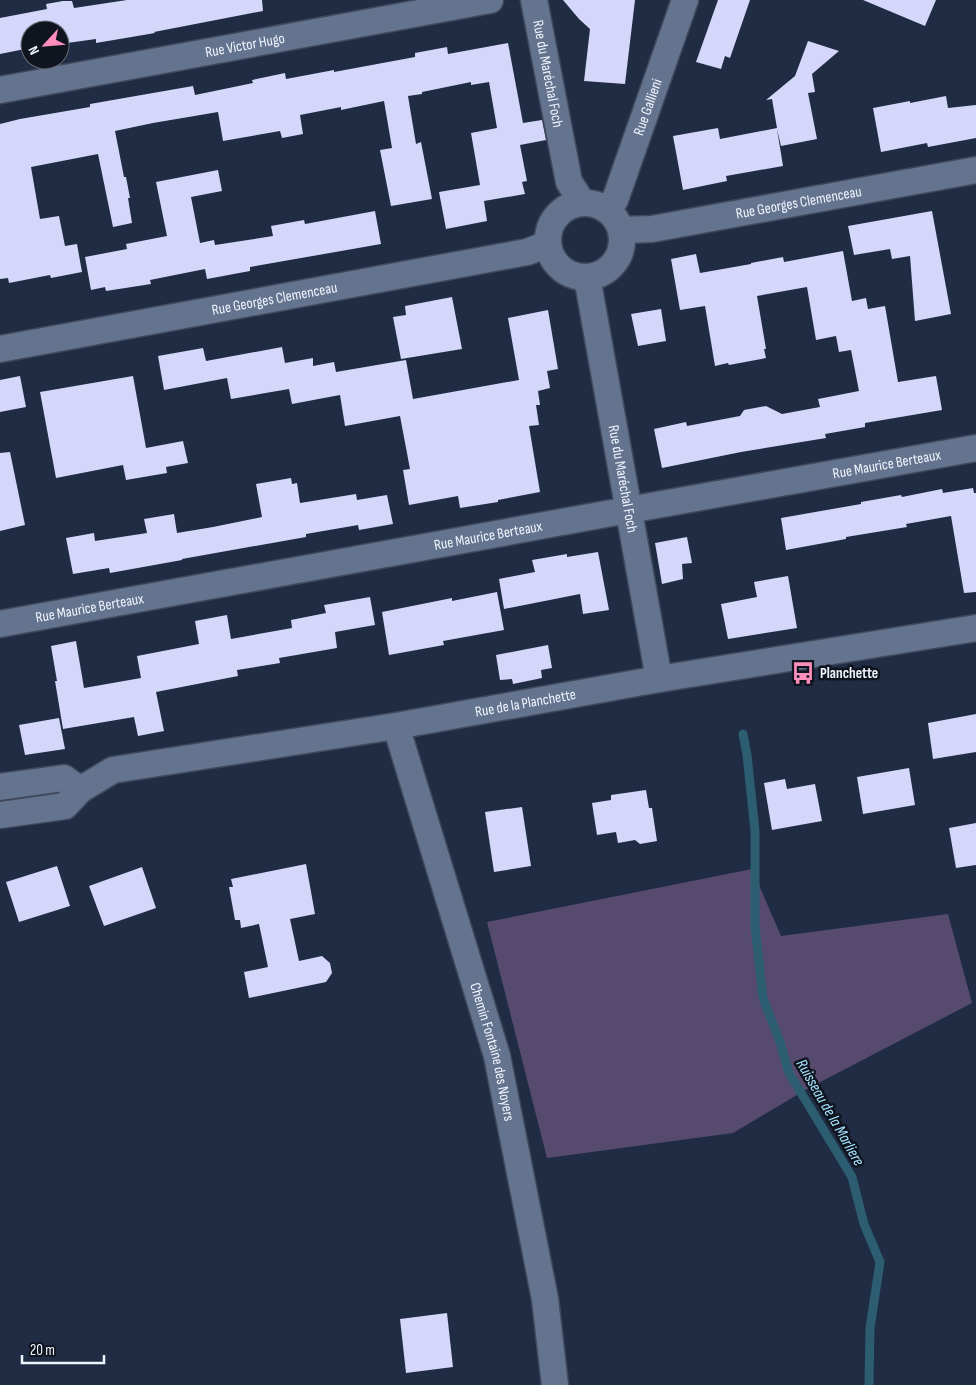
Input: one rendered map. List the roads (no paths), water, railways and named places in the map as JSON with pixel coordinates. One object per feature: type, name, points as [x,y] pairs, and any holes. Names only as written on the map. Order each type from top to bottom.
[{"type":"street","name":"Rue Victor Hugo","points":[[0,90],[490,0]]},
{"type":"street","name":"Rue du Maréchal Foch","points":[[534,0],[569,182],[594,205]]},
{"type":"street","name":"Rue Gallieni","points":[[594,205],[615,200],[685,0]]},
{"type":"street","name":"Rue Georges Clemenceau","points":[[621,230],[652,228],[976,170]]},
{"type":"street","points":[[570,205],[594,205],[612,214],[621,230],[620,252],[615,261],[608,269],[587,277],[576,276],[566,272],[551,255],[548,244],[548,232],[552,221],[570,205]]},
{"type":"street","name":"Rue Georges Clemenceau","points":[[0,349],[527,252],[548,244]]},
{"type":"street","name":"Rue du Maréchal Foch","points":[[587,277],[659,680]]},
{"type":"street","name":"Rue Maurice Berteaux","points":[[0,624],[976,448]]},
{"type":"street","name":"Rue de la Planchette","points":[[0,815],[65,806],[80,790],[113,770],[396,726],[659,680],[976,628]]},
{"type":"street","name":"Chemin Fontaine des Noyers","points":[[396,726],[497,1056],[545,1299],[555,1385]]},
{"type":"street","points":[[0,787],[64,778],[80,790]]},
{"type":"waterway","name":"Ruisseau de la Marliere","points":[[743,734],[755,831],[755,926],[763,998],[780,1042],[789,1073],[852,1177],[864,1224],[880,1262],[870,1328],[869,1385]]},
{"type":"place","name":"Planchette","points":[[803,673]]}]
